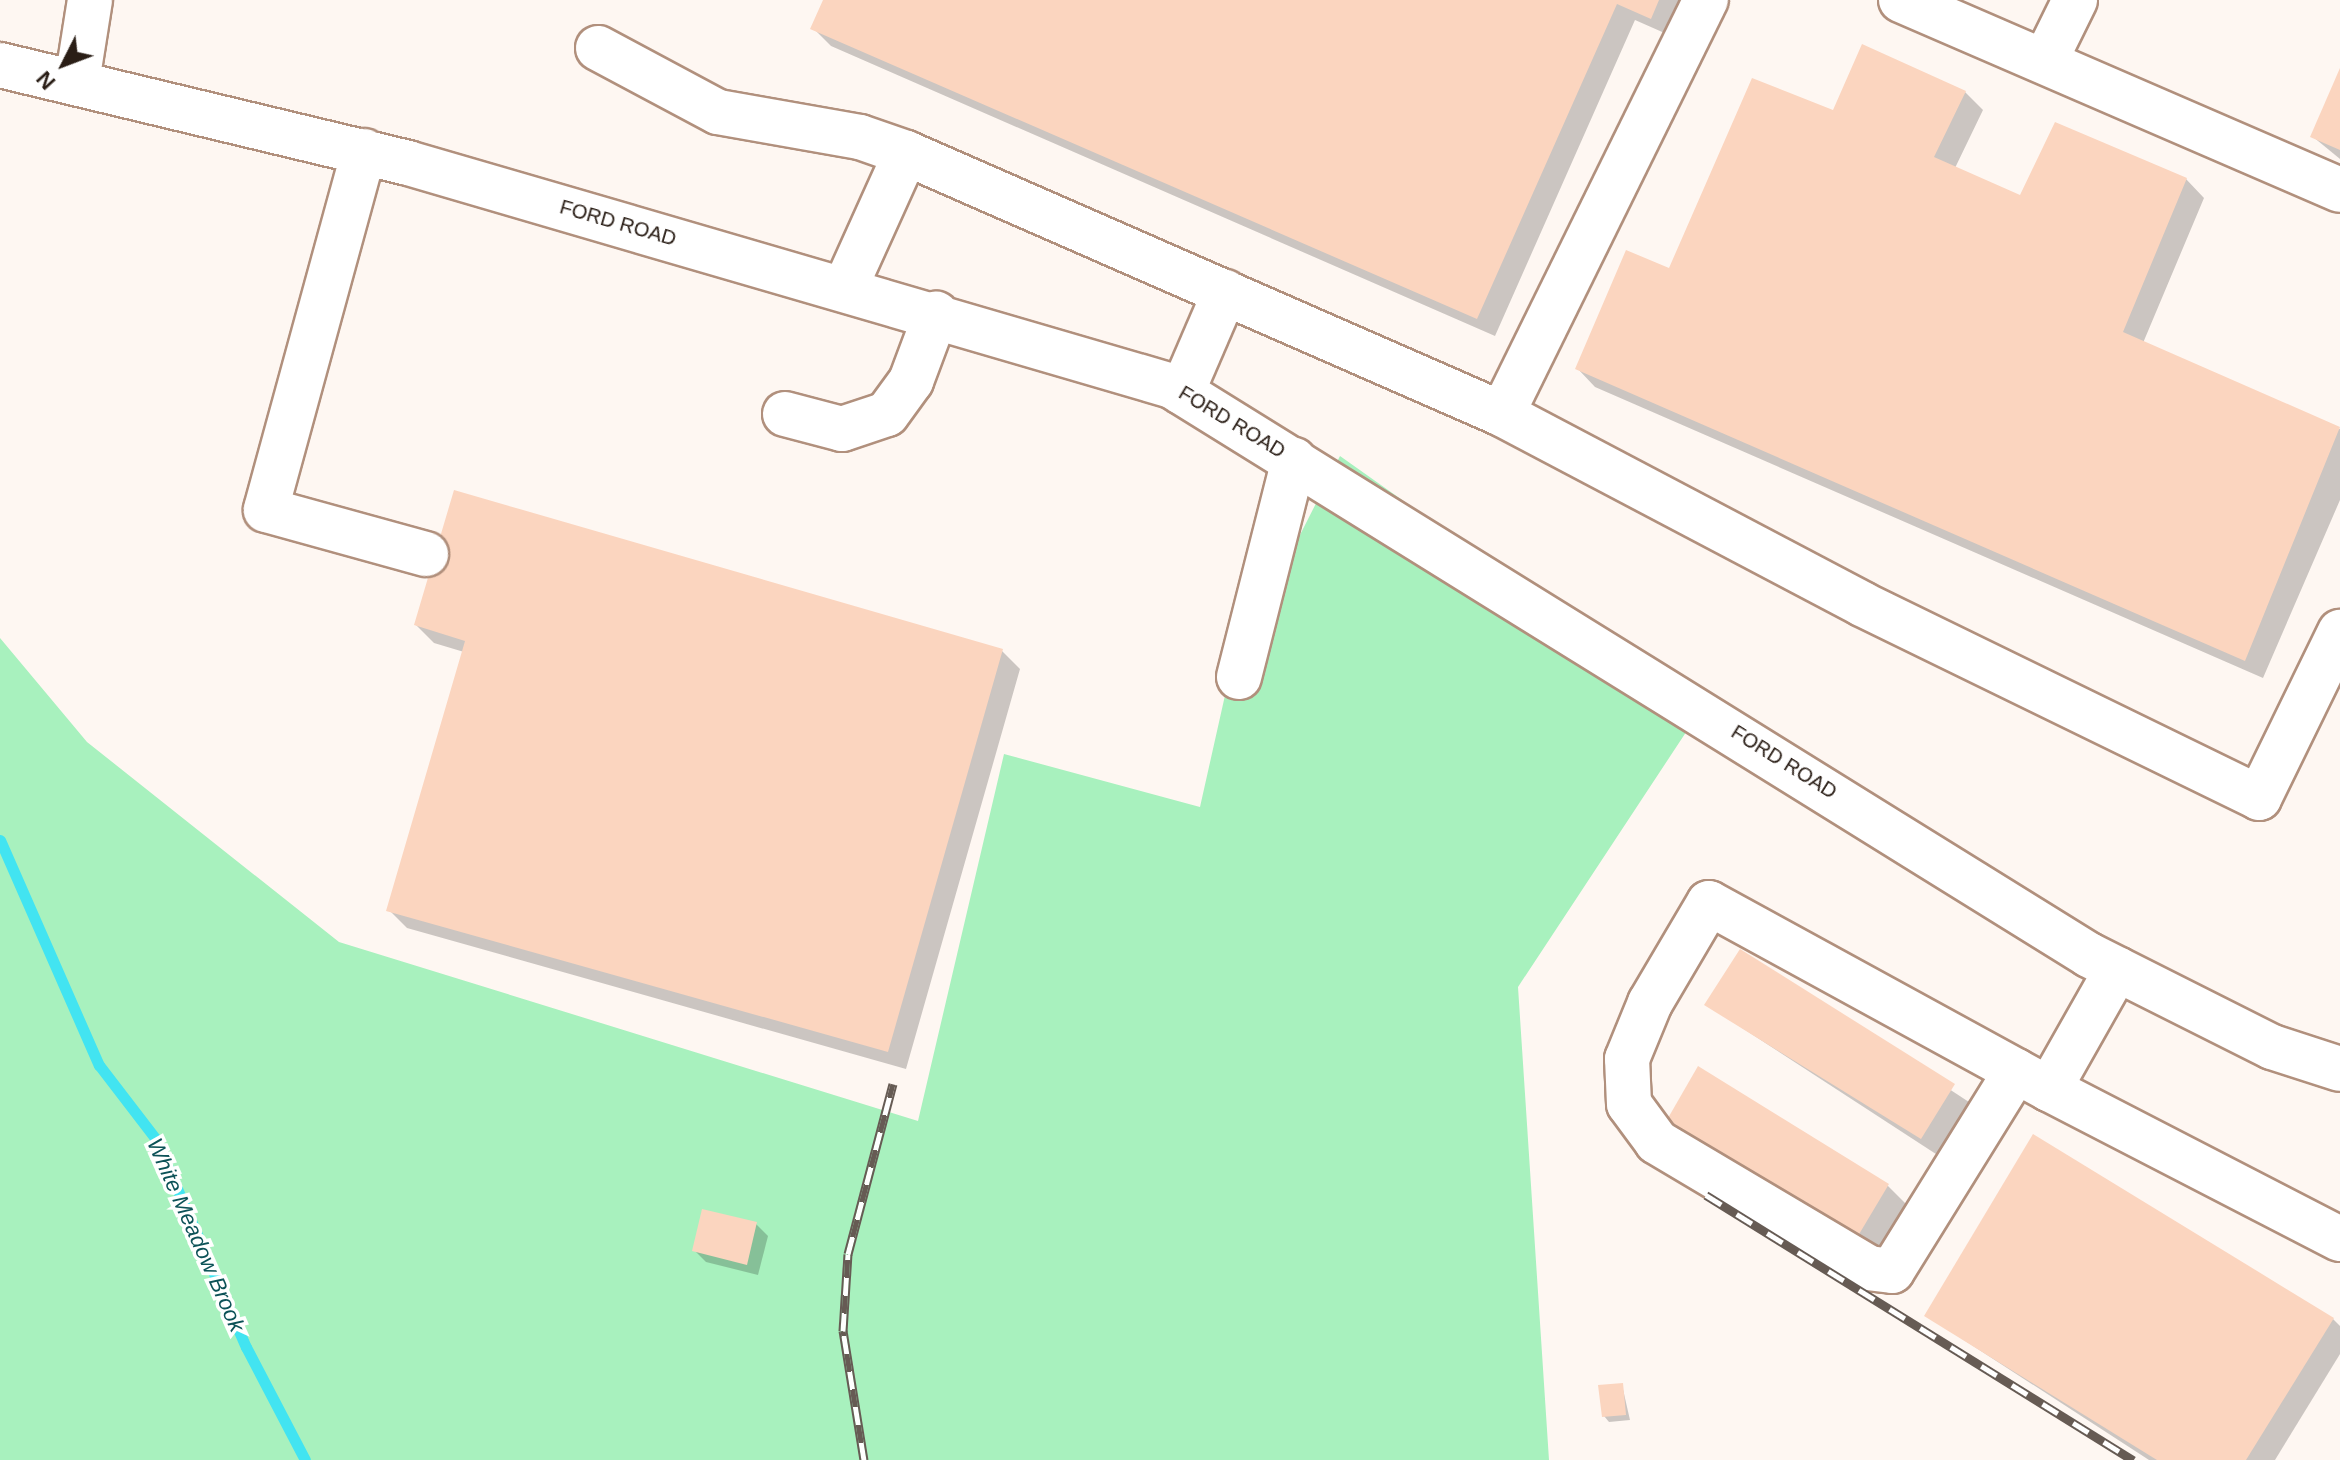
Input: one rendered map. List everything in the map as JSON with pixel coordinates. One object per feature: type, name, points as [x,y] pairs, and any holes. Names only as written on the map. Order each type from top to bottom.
[{"type":"street","points":[[77,82],[90,0]]},
{"type":"street","points":[[1502,414],[1706,0]]},
{"type":"street","points":[[1901,0],[1955,10],[2045,61],[2340,190]]},
{"type":"street","points":[[2045,61],[2075,0]]},
{"type":"street","points":[[598,48],[681,97],[718,112],[860,137],[906,153],[1502,414],[1862,604],[2259,798],[2340,632]]},
{"type":"street","name":"FORD ROAD","points":[[0,65],[364,151],[936,314],[1182,392],[2117,969],[2272,1047],[2340,1069]]},
{"type":"street","points":[[364,151],[266,510],[426,554]]},
{"type":"street","points":[[845,288],[906,153]]},
{"type":"street","points":[[1182,392],[1225,292]]},
{"type":"street","points":[[785,414],[842,429],[887,414],[911,381],[936,314]]},
{"type":"street","points":[[1239,677],[1294,460]]},
{"type":"street","points":[[2117,969],[2033,1080],[1892,1271],[1869,1268],[1657,1142],[1629,1104],[1627,1059],[1650,1003],[1709,903],[2033,1080],[2340,1239]]},
{"type":"green space","points":[[1340,456],[1700,711],[1518,987],[1549,1460],[0,1460],[0,638],[87,742],[339,942],[918,1121],[1004,754],[1200,807],[1230,673]]},
{"type":"building","points":[[823,0],[1659,0],[1651,19],[1617,4],[1477,319],[810,29]]},
{"type":"building","points":[[1862,44],[1966,91],[1934,157],[2020,195],[2055,122],[2187,178],[2123,332],[2340,427],[2245,661],[1575,369],[1626,250],[1669,268],[1752,78],[1833,110]]},
{"type":"building","points":[[2340,68],[2340,150],[2310,137]]},
{"type":"building","points":[[454,490],[1003,649],[888,1052],[386,911],[465,641],[414,625]]},
{"type":"building","points":[[1740,949],[1955,1084],[1921,1139],[1704,1005]]},
{"type":"building","points":[[1698,1066],[1889,1184],[1852,1246],[1664,1125]]},
{"type":"building","points":[[2033,1134],[2334,1318],[2246,1460],[2157,1460],[1924,1316]]},
{"type":"building","points":[[702,1209],[757,1222],[747,1265],[692,1251]]},
{"type":"building","points":[[1623,1383],[1626,1415],[1602,1417],[1598,1385]]},
{"type":"waterway","name":"White Meadow Brook","points":[[0,840],[99,1065],[155,1138],[246,1347],[305,1460]]},
{"type":"railway","points":[[864,1460],[843,1331],[848,1254],[893,1084]]},
{"type":"railway","points":[[1706,1195],[2133,1460]]}]
